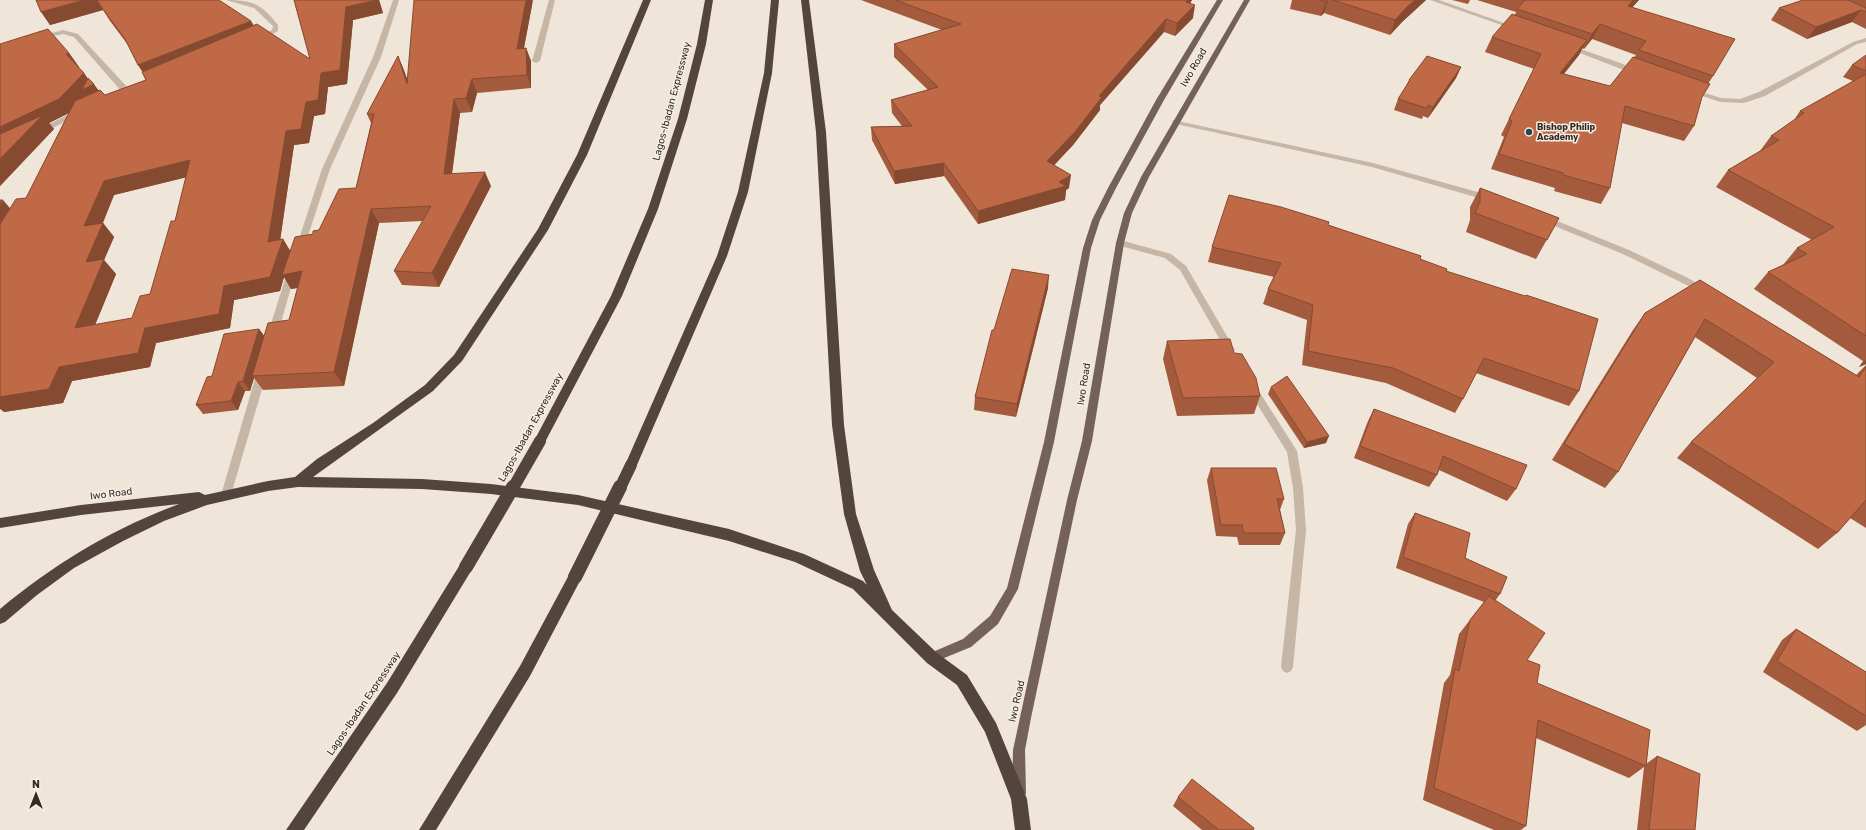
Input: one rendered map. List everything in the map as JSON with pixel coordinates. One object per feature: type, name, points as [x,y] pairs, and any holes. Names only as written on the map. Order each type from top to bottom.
[{"type":"highway","points":[[298,482],[320,463],[377,426],[429,388],[458,358],[543,230],[582,155],[647,0]]},
{"type":"highway","name":"Lagos-Ibadan Expressway","points":[[294,830],[392,688],[466,567],[540,441],[603,323],[628,270],[657,200],[677,140],[706,26],[709,0]]},
{"type":"highway","points":[[427,830],[525,671],[575,577],[631,465],[722,256],[743,192],[768,73],[775,0]]},
{"type":"highway","points":[[805,0],[821,132],[838,425],[850,514],[867,571],[890,617]]},
{"type":"highway","points":[[0,618],[32,591],[69,564],[118,537],[159,517],[206,500],[268,486],[298,482],[414,484],[491,490],[578,500],[729,535],[798,558],[858,585],[932,658],[962,680],[991,728],[1019,799],[1023,830]]},
{"type":"highway","name":"Iwo Road","points":[[0,523],[89,509],[226,495]]},
{"type":"main road","name":"Iwo Road","points":[[932,658],[967,643],[994,620],[1012,589],[1049,442],[1087,248],[1096,220],[1160,100],[1220,0]]},
{"type":"main road","name":"Iwo Road","points":[[1019,799],[1019,750],[1072,500],[1087,440],[1120,243],[1128,213],[1176,122],[1247,0]]},
{"type":"street","points":[[229,0],[256,2],[276,26],[275,31],[248,43]]},
{"type":"street","points":[[270,344],[295,259],[326,169],[377,57],[396,0]]},
{"type":"street","points":[[536,61],[552,0]]},
{"type":"street","points":[[1433,0],[1523,31]]},
{"type":"street","points":[[34,39],[63,32],[76,35],[126,91]]},
{"type":"street","points":[[1684,88],[1720,100],[1741,101],[1762,94],[1855,43],[1866,40]]},
{"type":"street","points":[[1855,43],[1866,48]]},
{"type":"street","points":[[1560,44],[1648,75]]},
{"type":"street","points":[[32,135],[83,111]]},
{"type":"street","points":[[1176,122],[1388,168],[1442,183],[1500,202]]},
{"type":"street","points":[[1536,215],[1593,237],[1648,261],[1711,294]]},
{"type":"street","points":[[1120,243],[1168,256],[1182,268],[1236,361]]},
{"type":"street","points":[[226,495],[264,366]]},
{"type":"street","points":[[1247,380],[1292,452],[1298,488],[1301,530],[1287,667]]},
{"type":"building","points":[[36,0],[84,0],[41,12]]},
{"type":"building","points":[[97,0],[219,0],[251,21],[138,65],[125,39]]},
{"type":"building","points":[[294,0],[377,0],[346,7],[340,70],[321,73],[318,100],[306,102],[301,129],[286,131],[268,242],[283,239],[270,277],[224,286],[219,314],[145,328],[138,353],[59,367],[49,389],[0,397],[0,224],[16,199],[26,198],[75,101],[100,90],[105,95],[146,80],[142,72],[257,24],[310,59]],"holes":[[[190,160],[175,221],[171,221],[150,294],[140,296],[132,318],[75,328],[104,259],[86,262],[103,223],[84,226],[104,181]]]},
{"type":"building","points":[[414,0],[526,0],[517,49],[526,48],[527,75],[472,79],[466,98],[454,99],[444,174],[485,172],[432,273],[394,271],[431,206],[371,209],[334,372],[252,376],[268,323],[289,320],[302,271],[282,275],[295,237],[313,234],[313,231],[319,230],[339,189],[356,188],[374,114],[367,114],[398,56],[407,84]]},
{"type":"building","points":[[895,0],[1187,0],[1186,2],[1195,5],[1177,23],[1166,19],[1099,96],[1102,97],[1075,132],[1047,161],[1071,175],[1059,182],[1066,186],[978,211],[944,163],[894,171],[871,127],[912,126],[891,100],[938,87],[894,44],[961,24]]},
{"type":"building","points":[[1333,0],[1415,0],[1395,20]]},
{"type":"building","points":[[1525,0],[1633,0],[1628,6],[1735,39],[1713,76],[1639,50],[1646,41],[1600,24],[1592,34],[1517,9]]},
{"type":"building","points":[[1803,0],[1848,0],[1866,8],[1866,12],[1861,10],[1816,27],[1779,8]]},
{"type":"building","points":[[1512,14],[1587,40],[1560,73],[1610,86],[1633,57],[1710,84],[1702,97],[1694,126],[1625,106],[1610,188],[1563,175],[1563,173],[1499,154],[1512,121],[1509,119],[1541,54],[1492,37]]},
{"type":"building","points":[[48,29],[69,53],[66,54],[84,73],[59,99],[0,127],[0,44]]},
{"type":"building","points":[[1866,55],[1866,71],[1852,65]]},
{"type":"building","points":[[1427,56],[1461,67],[1433,107],[1428,105],[1426,108],[1398,99],[1409,80]]},
{"type":"building","points":[[1866,74],[1866,336],[1768,272],[1807,254],[1797,248],[1834,227],[1728,170],[1779,140],[1771,136],[1804,113],[1800,111]]},
{"type":"building","points":[[88,78],[94,84],[82,90]]},
{"type":"building","points":[[43,115],[0,159],[0,134]]},
{"type":"building","points":[[1480,188],[1559,218],[1547,240],[1475,213],[1480,202]]},
{"type":"building","points":[[1229,195],[1281,207],[1329,222],[1328,225],[1421,256],[1420,259],[1447,269],[1446,271],[1525,296],[1526,295],[1598,319],[1579,391],[1484,358],[1463,399],[1393,368],[1308,351],[1313,305],[1268,289],[1281,263],[1212,247]]},
{"type":"building","points":[[1012,269],[1049,275],[1017,404],[975,397],[992,330],[994,330]]},
{"type":"building","points":[[1700,280],[1859,377],[1866,366],[1866,500],[1837,533],[1691,442],[1774,362],[1705,319],[1618,472],[1564,444],[1645,313]]},
{"type":"building","points":[[259,329],[243,381],[238,382],[231,401],[196,405],[207,377],[212,376],[224,334]]},
{"type":"building","points":[[1230,339],[1234,353],[1242,354],[1256,378],[1260,396],[1183,398],[1167,341]]},
{"type":"building","points":[[1287,376],[1329,436],[1307,442],[1271,387]]},
{"type":"building","points":[[1374,409],[1527,465],[1516,489],[1443,456],[1437,475],[1360,446]]},
{"type":"building","points":[[1211,468],[1276,468],[1284,499],[1277,499],[1285,533],[1244,533],[1242,525],[1221,525]]},
{"type":"building","points":[[1415,513],[1470,533],[1465,558],[1507,577],[1500,594],[1403,557]]},
{"type":"building","points":[[1489,596],[1545,633],[1527,660],[1540,665],[1537,683],[1650,730],[1646,766],[1538,720],[1526,826],[1434,788],[1455,669],[1459,671],[1470,620]]},
{"type":"building","points":[[1796,629],[1866,672],[1866,716],[1777,661]]},
{"type":"building","points":[[1657,756],[1700,774],[1695,830],[1649,830]]},
{"type":"building","points":[[1192,779],[1254,828],[1253,830],[1219,830],[1178,797]]},
{"type":"place","name":"Bishop Philip Academy","points":[[1529,132]]}]
